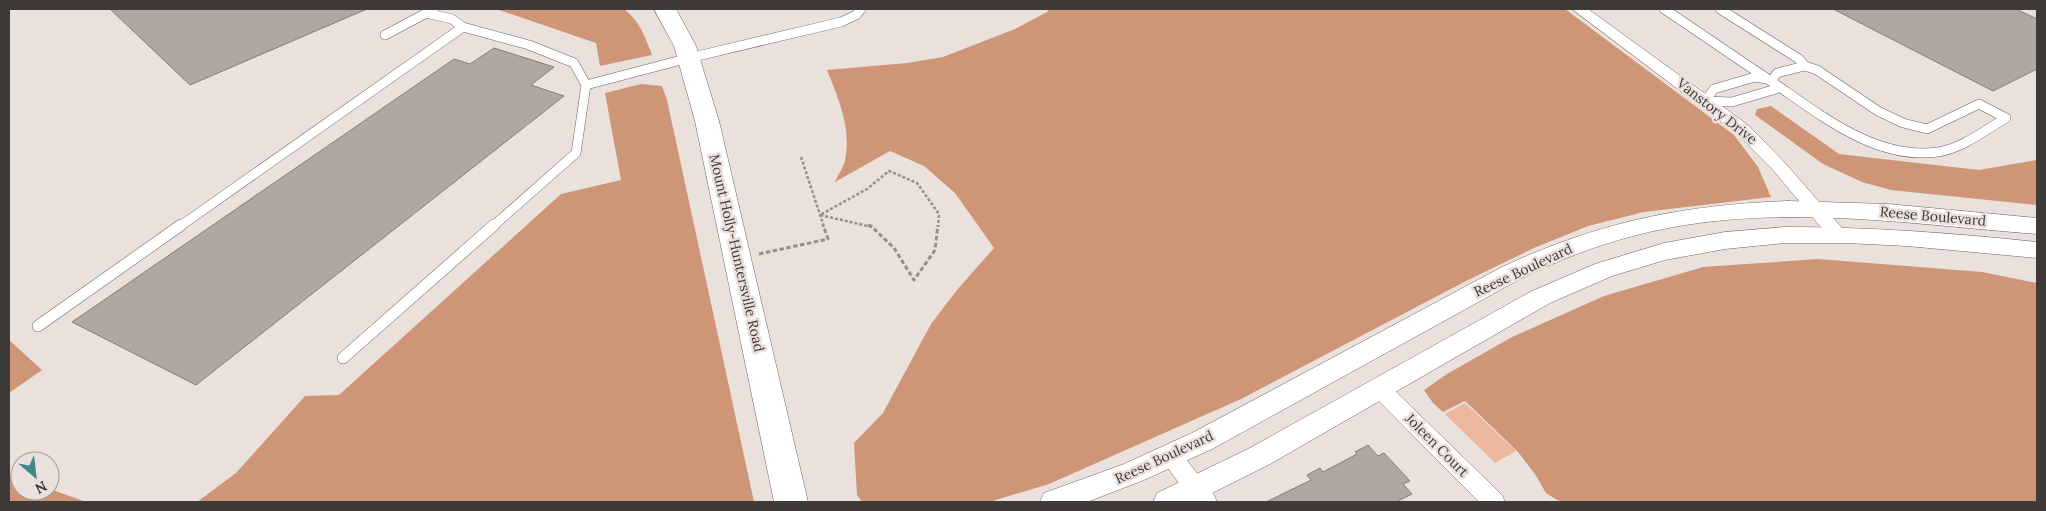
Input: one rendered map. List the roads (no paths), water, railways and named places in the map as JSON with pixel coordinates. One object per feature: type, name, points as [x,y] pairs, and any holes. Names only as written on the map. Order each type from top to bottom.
[{"type":"main road","name":"Mount Holly-Huntersville Road","points":[[665,9],[678,31],[689,58],[707,121],[791,502]]},
{"type":"street","name":"Vanstory Drive","points":[[1579,9],[1705,101],[1761,147],[1836,233]]},
{"type":"street","name":"Reese Boulevard","points":[[1054,502],[1099,486],[1170,456],[1232,425],[1511,273],[1561,250],[1639,226],[1687,217],[1755,210],[1815,208],[1912,214],[2037,226]]},
{"type":"street","name":"Reese Boulevard","points":[[1168,502],[1201,496],[1260,456],[1541,297],[1613,266],[1664,251],[1719,240],[1775,235],[1836,233],[1902,237],[2037,250]]},
{"type":"street","name":"Joleen Court","points":[[1380,388],[1494,502]]},
{"type":"street","points":[[1170,456],[1201,496]]},
{"type":"lane","points":[[385,35],[434,9]]},
{"type":"lane","points":[[586,86],[689,58],[841,22],[856,15],[860,9]]},
{"type":"lane","points":[[1664,9],[1844,130],[1863,140],[1887,147],[1933,152],[1951,149],[2006,118],[1979,104],[1927,129],[1903,122],[1878,111],[1817,70],[1805,66],[1799,59],[1720,9]]},
{"type":"lane","points":[[343,358],[576,153],[586,86],[574,63],[529,45],[463,27],[452,19],[426,13]]},
{"type":"lane","points":[[38,326],[463,27]]},
{"type":"lane","points":[[1772,80],[1777,73],[1805,66]]},
{"type":"lane","points":[[1705,101],[1714,89],[1755,77],[1772,80]]},
{"type":"lane","points":[[1705,101],[1732,102],[1776,89],[1772,80]]},
{"type":"waterway","points":[[1305,9],[1328,82],[1344,166],[1362,199],[1384,227]]},
{"type":"waterway","points":[[1383,225],[1424,269]]},
{"type":"waterway","points":[[1525,361],[1685,502]]}]
